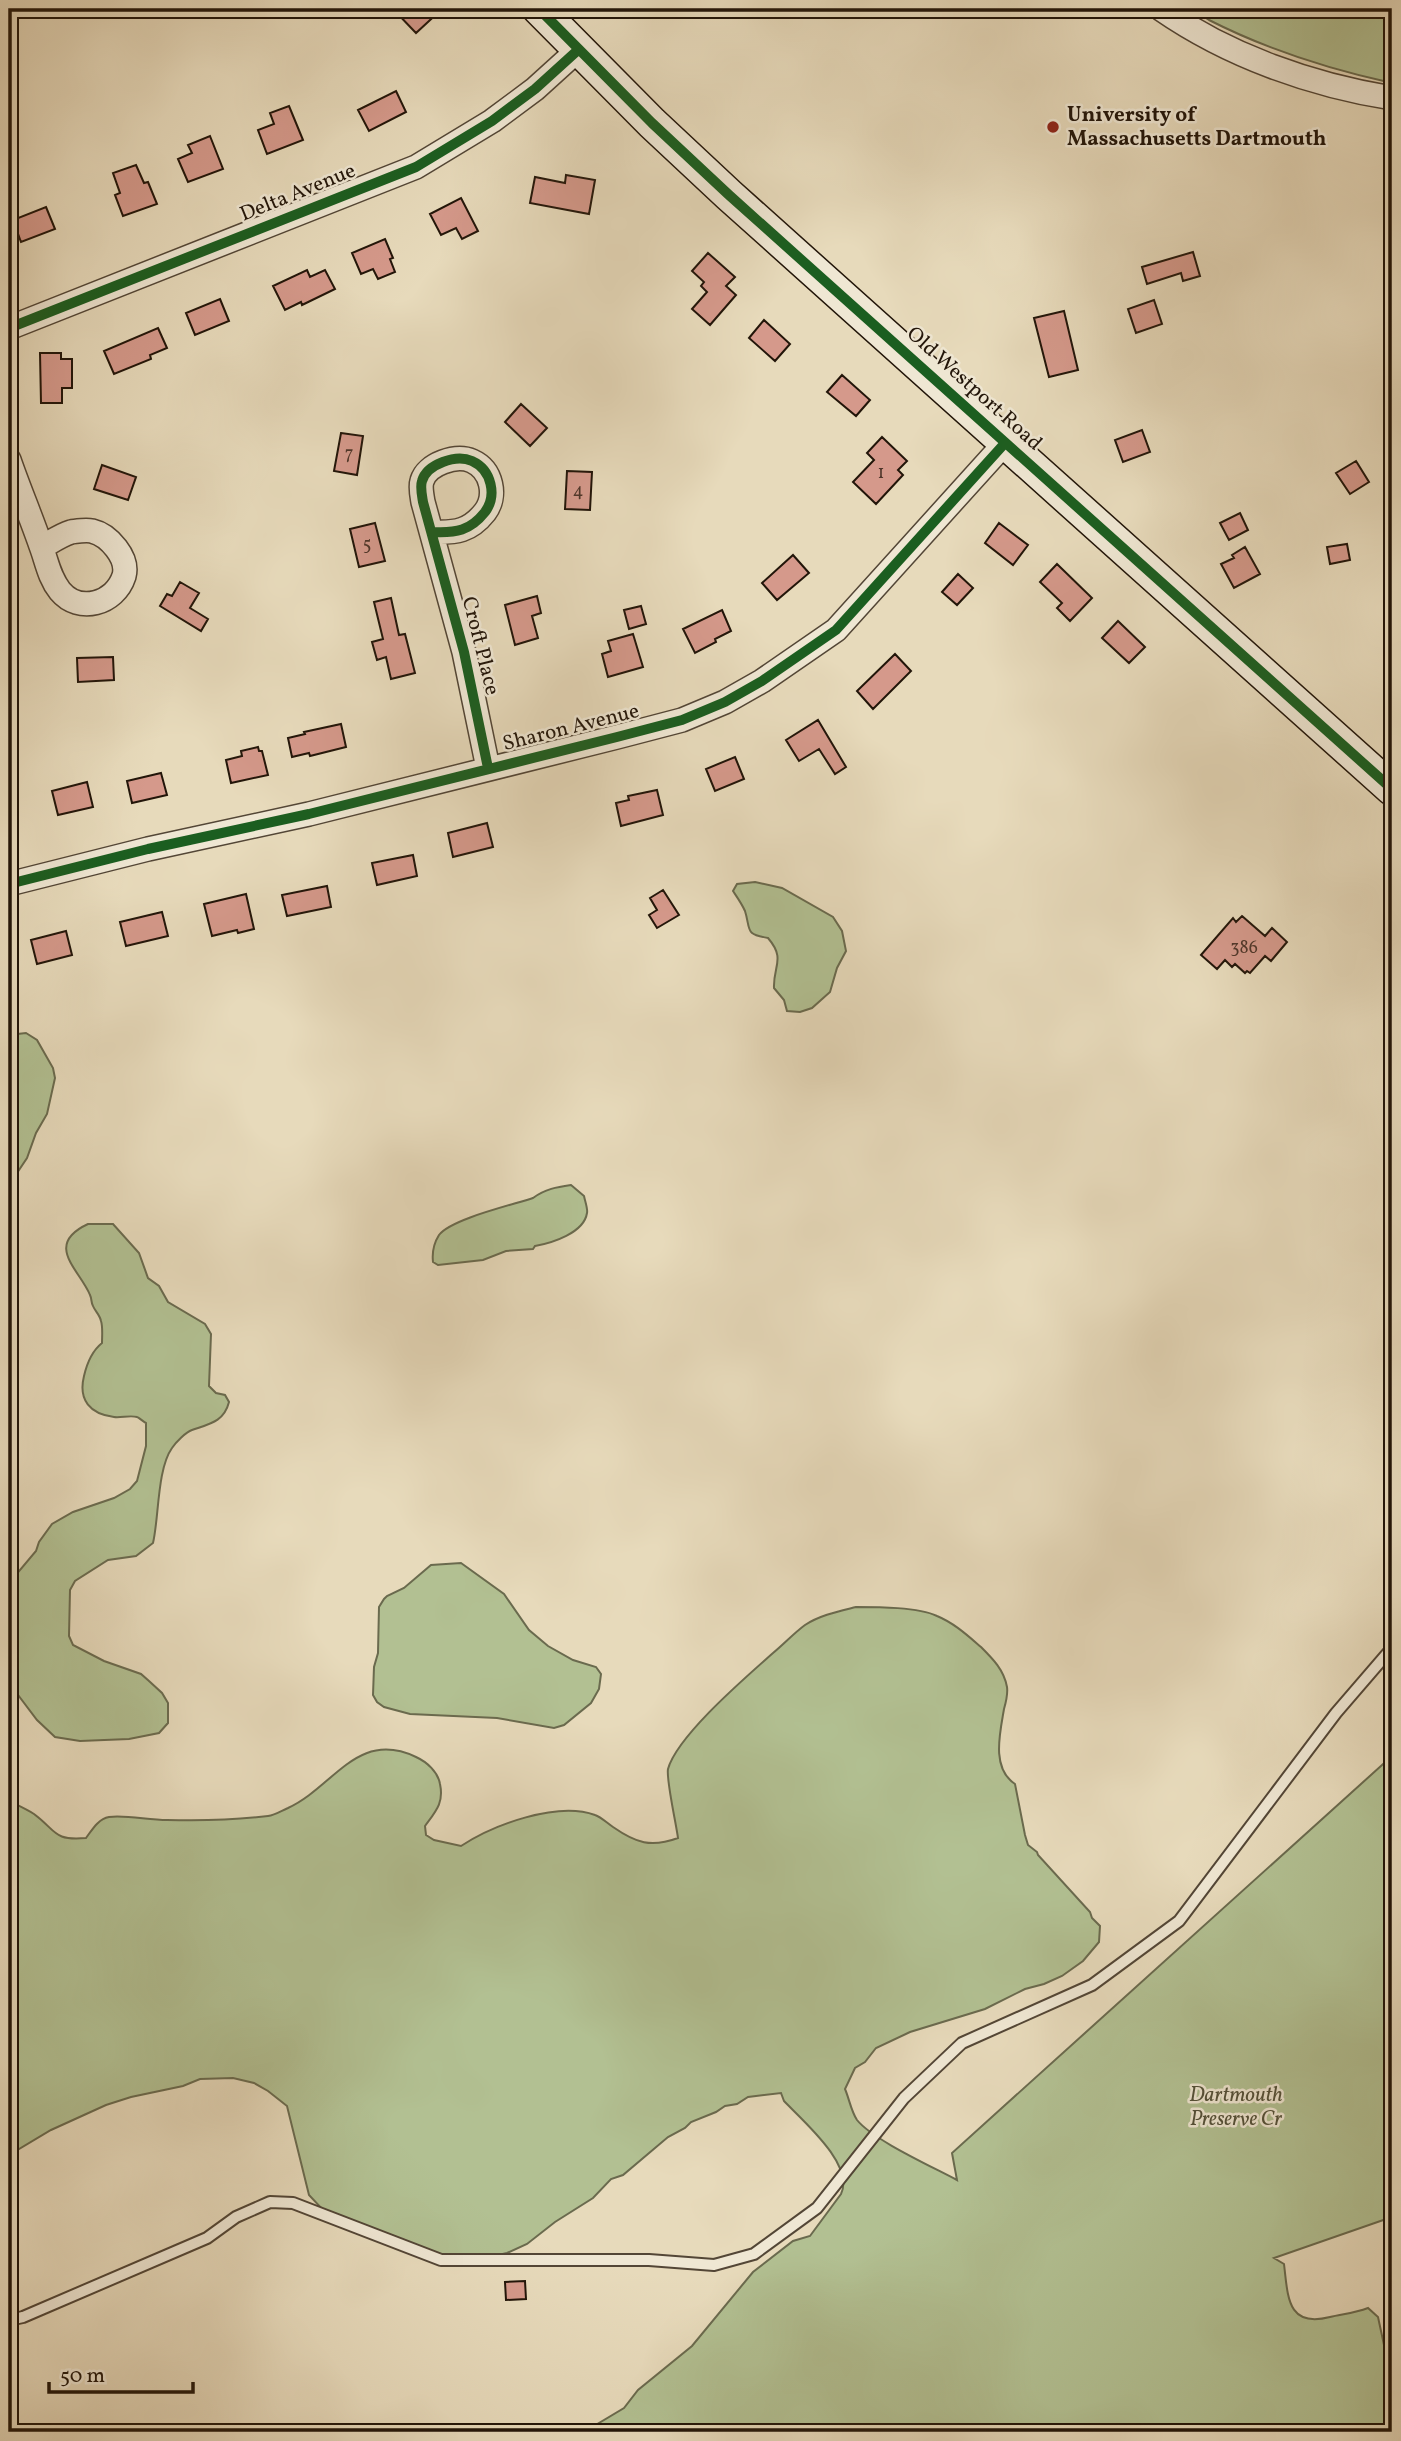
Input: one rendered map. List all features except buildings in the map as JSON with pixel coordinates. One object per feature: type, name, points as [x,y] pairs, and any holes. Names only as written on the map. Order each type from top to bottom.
[{"type":"main road","name":"Old Westport Road","points":[[539,9],[729,195],[1392,789]]},
{"type":"street","points":[[1161,9],[1218,42],[1273,66],[1347,90],[1392,98]]},
{"type":"street","name":"Delta Avenue","points":[[9,328],[416,167],[492,121],[535,89],[578,50]]},
{"type":"street","name":"Sharon Avenue","points":[[9,884],[148,849],[309,814],[682,720],[725,702],[762,681],[836,630],[1004,443]]},
{"type":"street","points":[[9,460],[41,547]]},
{"type":"street","name":"Croft Place","points":[[433,532],[464,652],[488,768]]},
{"type":"lane","points":[[9,2320],[23,2317],[207,2238],[236,2217],[270,2202],[293,2203],[441,2260],[649,2260],[713,2265],[754,2254],[817,2208],[904,2098],[962,2043],[1092,1984],[1179,1921],[1336,1713],[1392,1648]]},
{"type":"green space","points":[[1200,9],[1392,9],[1392,83],[1322,65],[1276,49],[1209,20],[1201,15]]},
{"type":"green space","points":[[755,882],[782,888],[833,917],[842,931],[846,951],[837,968],[830,992],[812,1008],[800,1012],[787,1011],[784,1000],[774,988],[778,957],[776,952],[768,938],[752,933],[745,911],[733,891],[737,884]]},
{"type":"green space","points":[[26,1033],[37,1040],[53,1068],[55,1078],[47,1114],[36,1133],[27,1158],[9,1185],[9,1035]]},
{"type":"green space","points":[[571,1185],[584,1196],[587,1211],[580,1226],[566,1236],[533,1249],[506,1251],[483,1260],[438,1265],[433,1262],[433,1252],[439,1235],[456,1223],[533,1198],[547,1190]]},
{"type":"green space","points":[[88,1224],[113,1224],[139,1253],[148,1278],[159,1286],[168,1302],[205,1324],[211,1334],[209,1386],[216,1393],[225,1395],[229,1402],[220,1418],[190,1431],[172,1448],[167,1457],[153,1543],[136,1556],[108,1560],[75,1581],[70,1590],[69,1636],[73,1645],[104,1661],[141,1674],[162,1693],[168,1703],[168,1723],[159,1733],[129,1739],[80,1741],[55,1737],[37,1720],[9,1683],[9,1583],[36,1551],[52,1524],[73,1512],[114,1498],[130,1489],[137,1481],[146,1446],[146,1423],[137,1417],[114,1417],[98,1413],[88,1404],[83,1392],[88,1362],[102,1343],[102,1326],[90,1295],[68,1258],[66,1249],[68,1240],[75,1232]]},
{"type":"green space","points":[[461,1563],[504,1594],[529,1630],[548,1646],[573,1660],[596,1667],[601,1674],[599,1689],[591,1703],[564,1725],[554,1728],[497,1718],[410,1714],[384,1707],[377,1702],[373,1695],[374,1667],[378,1653],[379,1607],[387,1596],[404,1588],[431,1565]]},
{"type":"green space","name":"Dartmouth Preserve Cr","points":[[856,1607],[909,1609],[937,1616],[981,1647],[997,1665],[1006,1681],[1007,1690],[999,1739],[1000,1760],[1007,1777],[1015,1784],[1028,1845],[1100,1926],[1099,1942],[1083,1961],[1062,1976],[1025,1989],[985,2009],[910,2032],[876,2048],[865,2062],[855,2068],[845,2089],[857,2120],[889,2144],[957,2180],[952,2153],[1392,1756],[1392,2217],[1274,2258],[1284,2264],[1292,2307],[1305,2318],[1316,2319],[1368,2308],[1378,2317],[1384,2345],[1392,2353],[1392,2432],[584,2432],[624,2408],[638,2390],[692,2346],[753,2272],[793,2241],[810,2236],[841,2194],[841,2170],[834,2157],[784,2101],[781,2093],[748,2097],[691,2122],[668,2137],[623,2175],[611,2179],[593,2198],[527,2244],[507,2253],[476,2260],[434,2256],[323,2210],[309,2195],[287,2106],[254,2083],[233,2078],[200,2079],[183,2086],[106,2105],[51,2130],[9,2155],[9,1801],[34,1814],[56,1834],[75,1839],[86,1838],[98,1822],[109,1817],[192,1820],[268,1816],[304,1799],[362,1755],[378,1750],[395,1750],[424,1762],[439,1780],[440,1802],[425,1826],[426,1835],[434,1840],[461,1846],[490,1830],[526,1817],[580,1811],[595,1815],[637,1840],[660,1843],[678,1838],[668,1769],[684,1740],[730,1692],[801,1628],[824,1616]]},
{"type":"cycle path","points":[[539,9],[652,123],[729,195],[1392,789]]},
{"type":"cycle path","points":[[9,328],[416,167],[492,121],[535,89],[578,50]]},
{"type":"cycle path","points":[[9,884],[148,849],[309,814],[617,737],[682,720],[725,702],[762,681],[836,630],[1005,443]]},
{"type":"cycle path","points":[[433,532],[462,530],[485,512],[489,506],[491,491],[488,477],[479,465],[465,459],[443,462],[425,475],[421,489],[464,652],[488,768]]},
{"type":"place","name":"University of Massachusetts Dartmouth","points":[[1053,127]]}]
